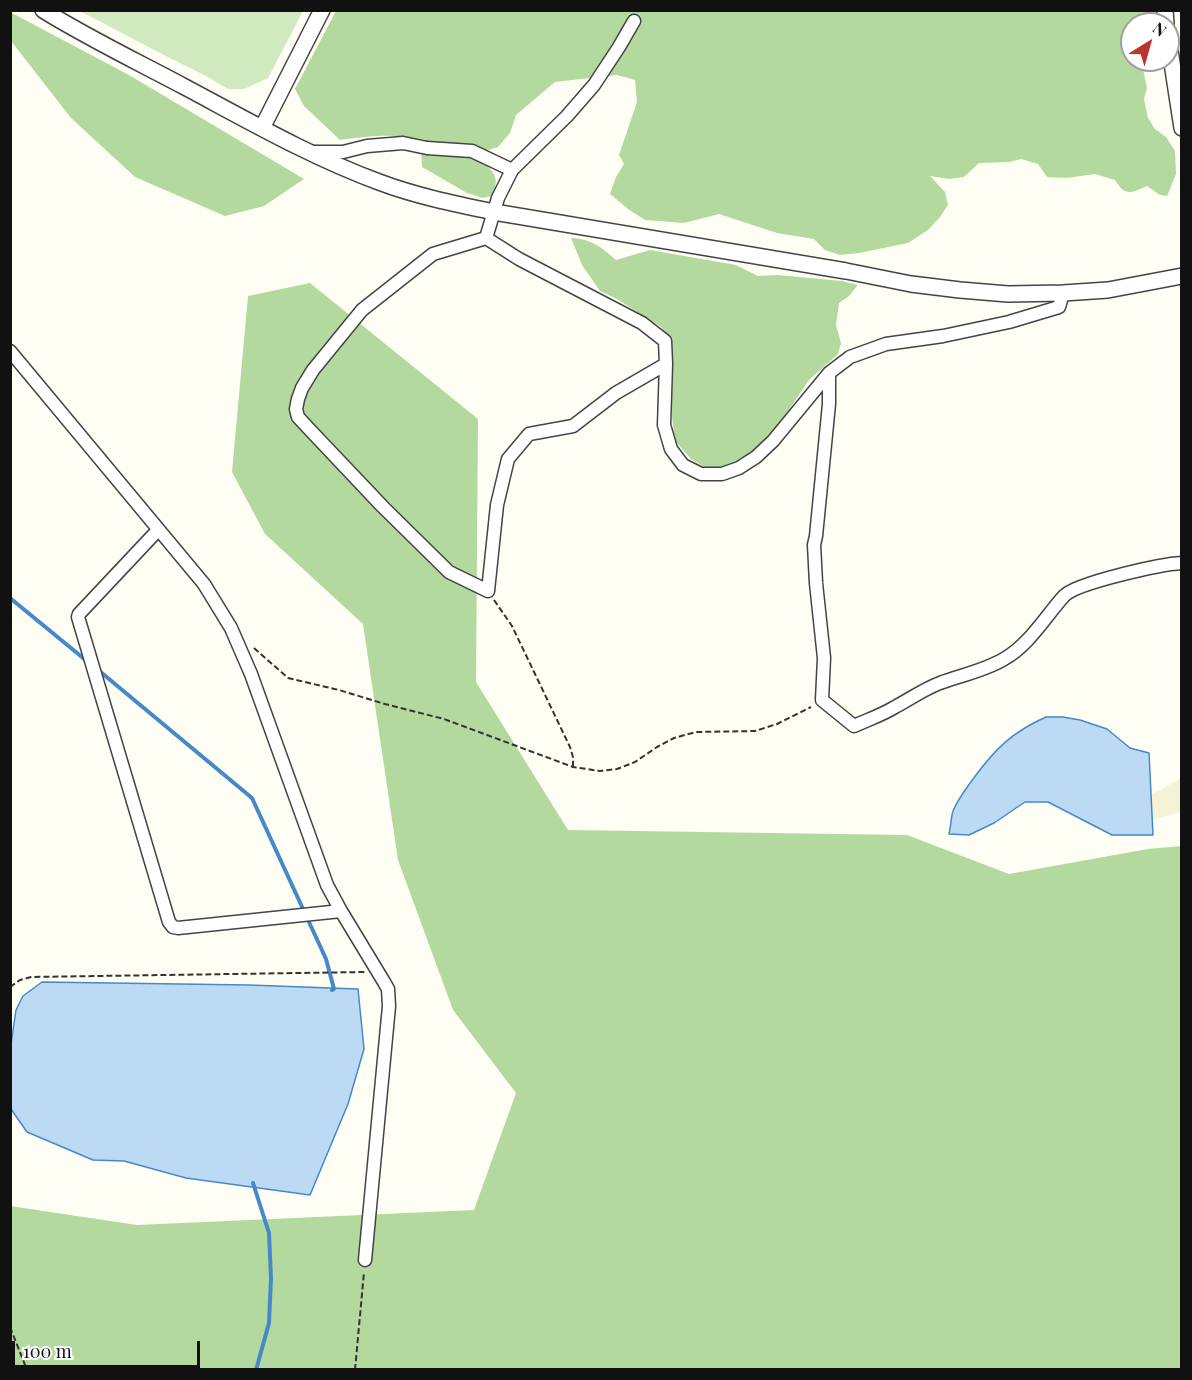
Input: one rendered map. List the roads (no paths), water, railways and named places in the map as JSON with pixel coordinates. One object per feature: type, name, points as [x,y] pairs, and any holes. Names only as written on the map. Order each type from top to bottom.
[{"type":"street","points":[[43,10],[112,49],[309,152],[382,183],[451,203],[911,284],[960,290],[1008,294],[1063,293],[1108,290],[1182,276]]},
{"type":"street","points":[[262,128],[322,10]]},
{"type":"street","points":[[486,238],[498,198],[512,170],[567,116],[594,85],[634,21]]},
{"type":"street","points":[[1177,72],[1182,128]]},
{"type":"street","points":[[309,152],[344,152],[367,146],[403,143],[428,148],[472,151],[512,170]]},
{"type":"street","points":[[666,364],[616,393],[573,426],[529,434],[508,459],[497,505],[488,591],[449,572],[311,431],[298,417],[296,409],[302,388],[313,370],[362,310],[433,254],[486,238],[519,259],[642,323],[666,341],[666,364],[664,424],[671,449],[683,465],[701,474],[722,474],[739,468],[756,458],[829,373],[850,357],[886,344],[943,336],[1009,322],[1059,307],[1063,293]]},
{"type":"street","points":[[10,351],[204,584],[231,628],[251,674],[327,885],[388,989],[389,1006],[365,1260]]},
{"type":"street","points":[[829,373],[829,404],[814,545],[824,658],[822,700],[854,726],[938,684],[1004,659],[1022,645],[1065,594],[1088,584],[1167,564],[1182,563]]},
{"type":"street","points":[[158,530],[78,617],[169,922],[173,927],[178,928],[341,911]]},
{"type":"water","points":[[1046,717],[1080,720],[1107,729],[1130,748],[1149,753],[1153,835],[1112,835],[1048,802],[1025,802],[994,823],[969,835],[949,834],[952,813],[957,802],[989,759],[1014,735]]},
{"type":"water","points":[[42,982],[358,989],[364,1049],[348,1104],[310,1195],[186,1178],[124,1161],[93,1160],[27,1132],[11,1109],[11,1044],[16,1010],[23,996]]},
{"type":"waterway","points":[[10,598],[88,662]]},
{"type":"waterway","points":[[97,669],[252,798],[326,959],[334,989],[332,990]]},
{"type":"waterway","points":[[253,1183],[269,1233],[271,1278],[269,1323],[256,1370]]}]
